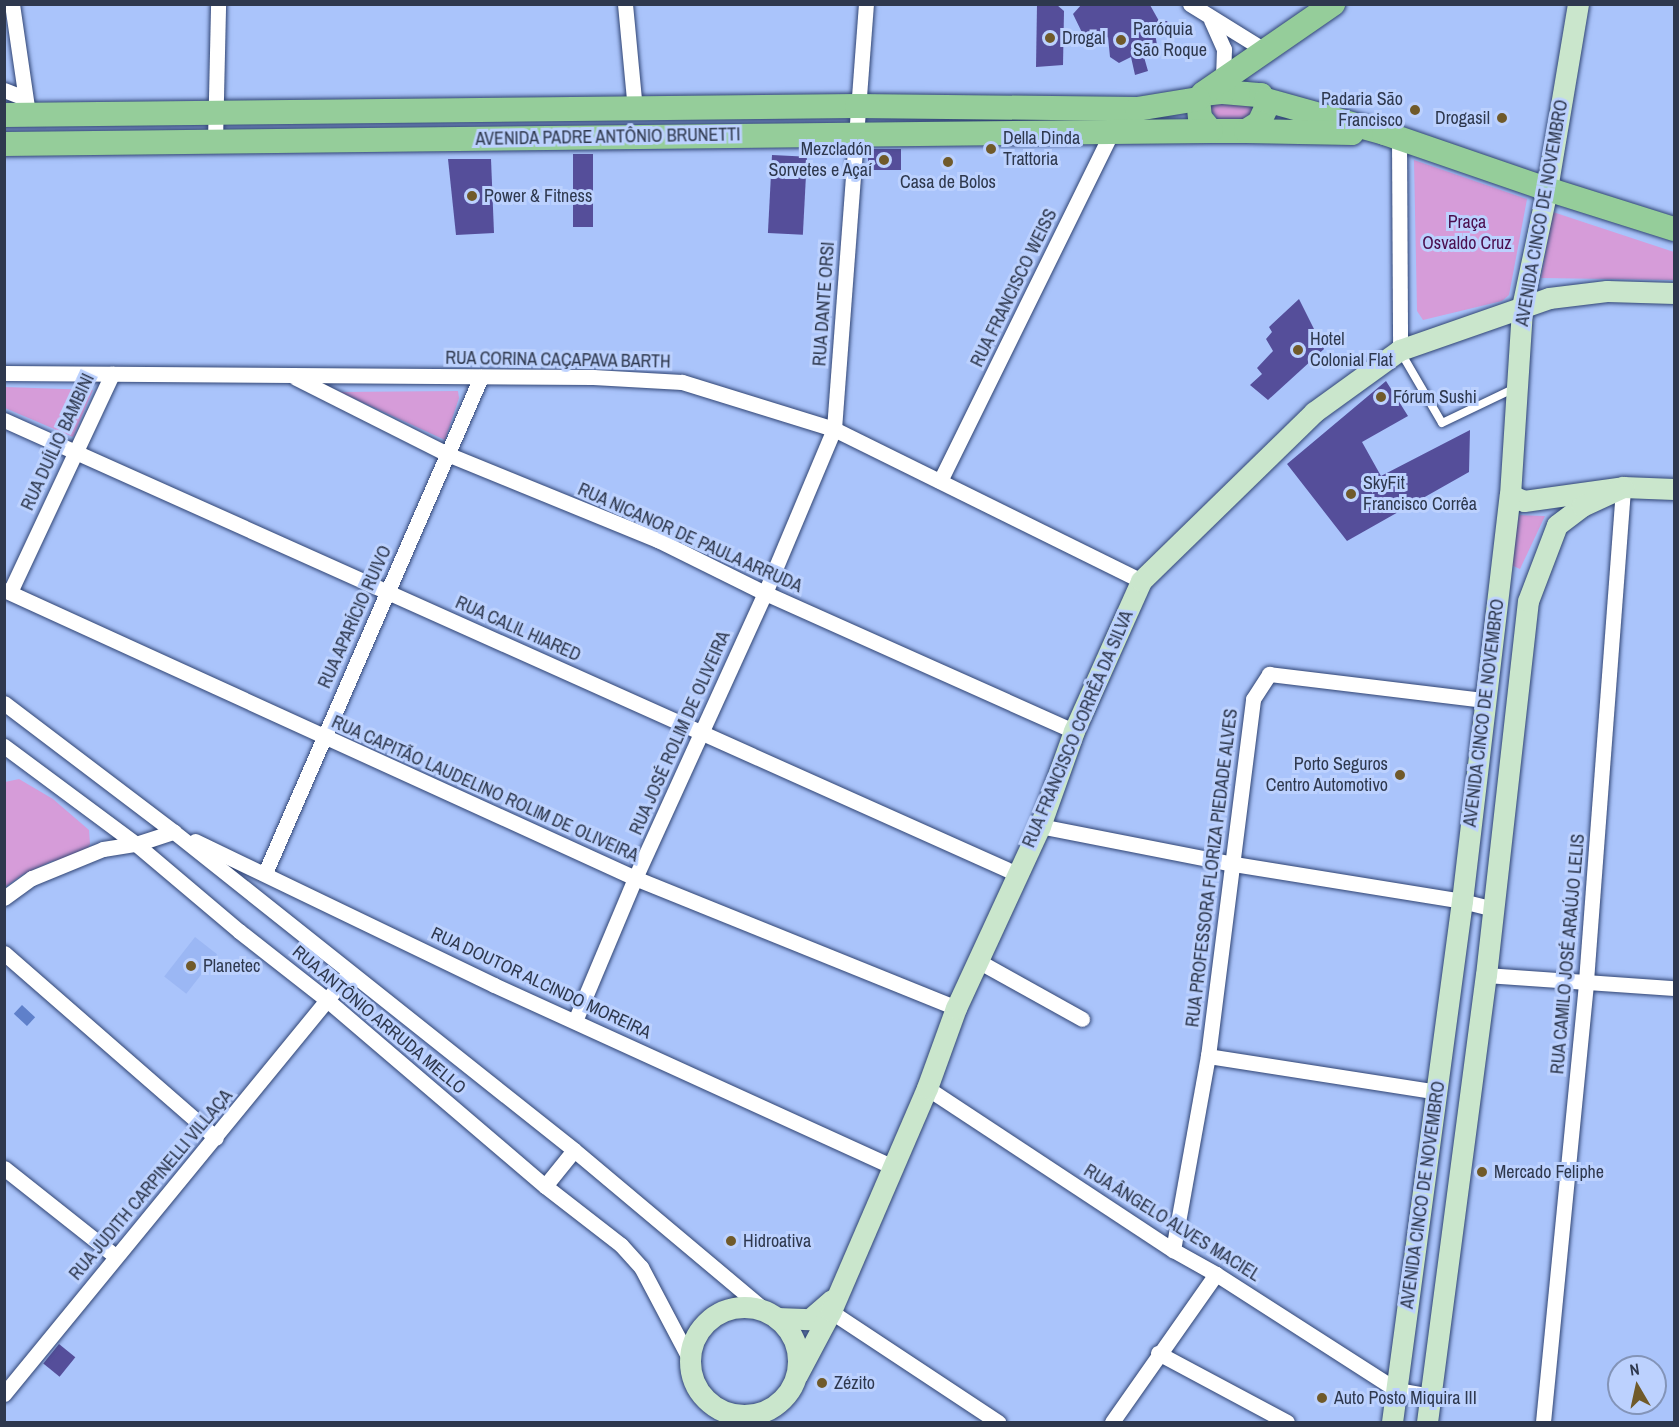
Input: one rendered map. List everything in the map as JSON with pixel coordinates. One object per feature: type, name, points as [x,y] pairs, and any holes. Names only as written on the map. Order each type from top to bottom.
[{"type":"main road","points":[[1201,96],[1333,4]]},
{"type":"main road","name":"AVENIDA CINCO DE NOVEMBRO","points":[[1392,1422],[1438,1092],[1510,495],[1522,307],[1547,189],[1578,4]]},
{"type":"main road","points":[[1246,131],[1264,117],[1267,111],[1256,77],[1266,51]]},
{"type":"main road","points":[[1201,96],[1223,92],[1263,98],[1392,135],[1547,189],[1674,229]]},
{"type":"main road","name":"AVENIDA PADRE ANTÔNIO BRUNETTI","points":[[4,144],[855,134],[1112,120],[1201,96]]},
{"type":"main road","points":[[1201,96],[1200,118],[1211,130]]},
{"type":"main road","name":"AVENIDA PADRE ANTÔNIO BRUNETTI","points":[[19,109],[215,114],[858,106],[1112,120],[1211,130],[1392,135]]},
{"type":"main road","name":"RUA FRANCISCO CORRÊA DA SILVA","points":[[778,1422],[793,1383],[832,1304],[894,1167],[927,1088],[956,1008],[1040,826],[1074,731],[1141,582],[1314,412],[1400,350],[1549,298],[1607,291],[1674,293]]},
{"type":"main road","points":[[1510,495],[1524,501],[1547,500],[1623,487],[1674,489]]},
{"type":"main road","name":"AVENIDA CINCO DE NOVEMBRO","points":[[1427,1422],[1486,975],[1528,600],[1557,525],[1582,506],[1623,487]]},
{"type":"main road","points":[[710,1422],[691,1376],[689,1358],[693,1341],[702,1326],[716,1314],[733,1308],[751,1308],[772,1316],[810,1319],[832,1304]]},
{"type":"main road","points":[[698,1392],[711,1405],[727,1413],[745,1416],[762,1413],[778,1404],[793,1383],[798,1363],[795,1344],[786,1327],[772,1316]]},
{"type":"street","points":[[12,4],[19,109]]},
{"type":"street","points":[[216,141],[218,4]]},
{"type":"street","points":[[625,4],[635,109]]},
{"type":"street","name":"RUA DANTE ORSI","points":[[765,593],[834,429],[866,4]]},
{"type":"street","points":[[1190,4],[1209,18],[1266,51]]},
{"type":"street","points":[[1209,18],[1224,49],[1223,80]]},
{"type":"street","points":[[4,90],[19,109]]},
{"type":"street","name":"RUA FRANCISCO WEISS","points":[[940,481],[1112,120]]},
{"type":"street","points":[[1392,135],[1400,350]]},
{"type":"street","name":"RUA CORINA CAÇAPAVA BARTH","points":[[4,373],[593,378],[682,382],[834,429],[1141,582]]},
{"type":"street","name":"RUA DUÍLIO BAMBINI","points":[[7,591],[112,374]]},
{"type":"street","name":"RUA NICANOR DE PAULA ARRUDA","points":[[292,376],[447,454],[658,540],[765,593],[1074,731]]},
{"type":"street","name":"RUA APARÍCIO RUIVO","points":[[265,873],[481,377]]},
{"type":"street","name":"RUA CALIL HIARED","points":[[4,420],[1017,874]]},
{"type":"street","name":"RUA CAMILO JOSÉ ARAÚJO LELIS","points":[[1544,1422],[1587,981],[1623,487]]},
{"type":"street","name":"RUA CAPITÃO LAUDELINO ROLIM DE OLIVEIRA","points":[[7,591],[323,738],[635,878],[956,1008]]},
{"type":"street","name":"RUA JOSÉ ROLIM DE OLIVEIRA","points":[[575,1021],[635,878],[765,593]]},
{"type":"street","name":"RUA PROFESSORA FLORIZA PIEDADE ALVES","points":[[1173,1250],[1208,1056],[1253,699],[1269,674],[1485,700]]},
{"type":"street","points":[[6,708],[174,832],[349,973],[574,1149],[772,1316]]},
{"type":"street","name":"RUA ANTÔNIO ARRUDA MELLO","points":[[4,746],[136,844],[239,931],[327,1000],[545,1186],[621,1245],[641,1268],[689,1358]]},
{"type":"street","points":[[1040,826],[1234,864],[1462,901],[1494,909]]},
{"type":"street","points":[[4,898],[32,878],[103,849],[136,844],[174,832]]},
{"type":"street","name":"RUA DOUTOR ALCINDO MOREIRA","points":[[174,832],[575,1021],[894,1167]]},
{"type":"street","points":[[4,953],[216,1138]]},
{"type":"street","points":[[978,961],[1082,1019]]},
{"type":"street","name":"RUA JUDITH CARPINELLI VILLAÇA","points":[[4,1394],[11,1377],[216,1138],[349,973]]},
{"type":"street","points":[[1486,975],[1674,988]]},
{"type":"street","points":[[1208,1056],[1438,1092]]},
{"type":"street","name":"RUA ÂNGELO ALVES MACIEL","points":[[927,1088],[1173,1250],[1216,1274],[1397,1390]]},
{"type":"street","points":[[545,1186],[574,1149]]},
{"type":"street","points":[[4,1168],[115,1256]]},
{"type":"street","points":[[1112,1422],[1158,1353],[1216,1274]]},
{"type":"street","points":[[832,1304],[998,1422]]},
{"type":"street","points":[[1158,1353],[1287,1422]]},
{"type":"street","points":[[1397,1390],[1430,1396]]},
{"type":"lane","points":[[1400,350],[1442,423],[1517,387]]},
{"type":"shaded area","name":"Planetec","points":[[195,937],[217,954],[186,994],[164,976]]},
{"type":"shaded area","points":[[22,1005],[35,1017],[27,1026],[14,1014]]},
{"type":"green space","points":[[1220,99],[1256,107],[1250,121],[1219,121],[1208,106]]},
{"type":"green space","name":"Praça Osvaldo Cruz","points":[[1414,160],[1527,199],[1509,295],[1502,301],[1423,320],[1417,311]]},
{"type":"green space","points":[[1553,212],[1674,252],[1674,280],[1541,278]]},
{"type":"green space","points":[[5,387],[93,390],[73,437],[5,408]]},
{"type":"green space","points":[[458,391],[459,398],[445,440],[340,392]]},
{"type":"green space","points":[[1519,515],[1545,516],[1520,569],[1511,565]]},
{"type":"green space","points":[[19,779],[53,799],[89,830],[90,844],[86,854],[75,859],[52,861],[22,875],[5,887],[5,782]]},
{"type":"building","name":"Paróquia São Roque","points":[[1082,4],[1150,5],[1159,21],[1167,21],[1176,38],[1155,33],[1158,51],[1144,57],[1148,71],[1135,75],[1131,57],[1119,63],[1110,57],[1108,37],[1090,49],[1073,14]]},
{"type":"building","name":"Drogal","points":[[1037,5],[1057,5],[1064,11],[1063,65],[1036,67]]},
{"type":"building","name":"Mezcladón Sorvetes e Açaí","points":[[868,149],[901,149],[901,170],[868,170]]},
{"type":"building","points":[[573,154],[593,154],[593,227],[573,227]]},
{"type":"building","points":[[772,155],[807,157],[803,235],[768,233]]},
{"type":"building","name":"Power & Fitness","points":[[448,159],[491,159],[494,233],[456,235]]},
{"type":"building","name":"Hotel Colonial Flat","points":[[1299,299],[1324,349],[1268,400],[1250,385],[1262,374],[1257,368],[1273,351],[1266,339],[1272,332],[1269,327]]},
{"type":"building","points":[[1386,381],[1408,416],[1362,442],[1381,476],[1470,430],[1469,472],[1347,541],[1287,464]]},
{"type":"building","points":[[59,1344],[75,1357],[60,1377],[43,1363]]},
{"type":"place","name":"Drogal","points":[[1050,38]]},
{"type":"place","name":"Paróquia São Roque","points":[[1121,40]]},
{"type":"place","name":"Padaria São Francisco","points":[[1415,110]]},
{"type":"place","name":"Drogasil","points":[[1502,118]]},
{"type":"place","name":"Della Dinda Trattoria","points":[[991,149]]},
{"type":"place","name":"Mezcladón Sorvetes e Açaí","points":[[884,160]]},
{"type":"place","name":"Casa de Bolos","points":[[948,162]]},
{"type":"place","name":"Power & Fitness","points":[[472,196]]},
{"type":"place","name":"Hotel Colonial Flat","points":[[1298,350]]},
{"type":"place","name":"Fórum Sushi","points":[[1381,397]]},
{"type":"place","name":"SkyFit Francisco Corrêa","points":[[1351,494]]},
{"type":"place","name":"Porto Seguros Centro Automotivo","points":[[1400,775]]},
{"type":"place","name":"Planetec","points":[[191,966]]},
{"type":"place","name":"Mercado Feliphe","points":[[1482,1172]]},
{"type":"place","name":"Hidroativa","points":[[731,1241]]},
{"type":"place","name":"Zézito","points":[[822,1383]]},
{"type":"place","name":"Auto Posto Miquira III","points":[[1322,1398]]}]
